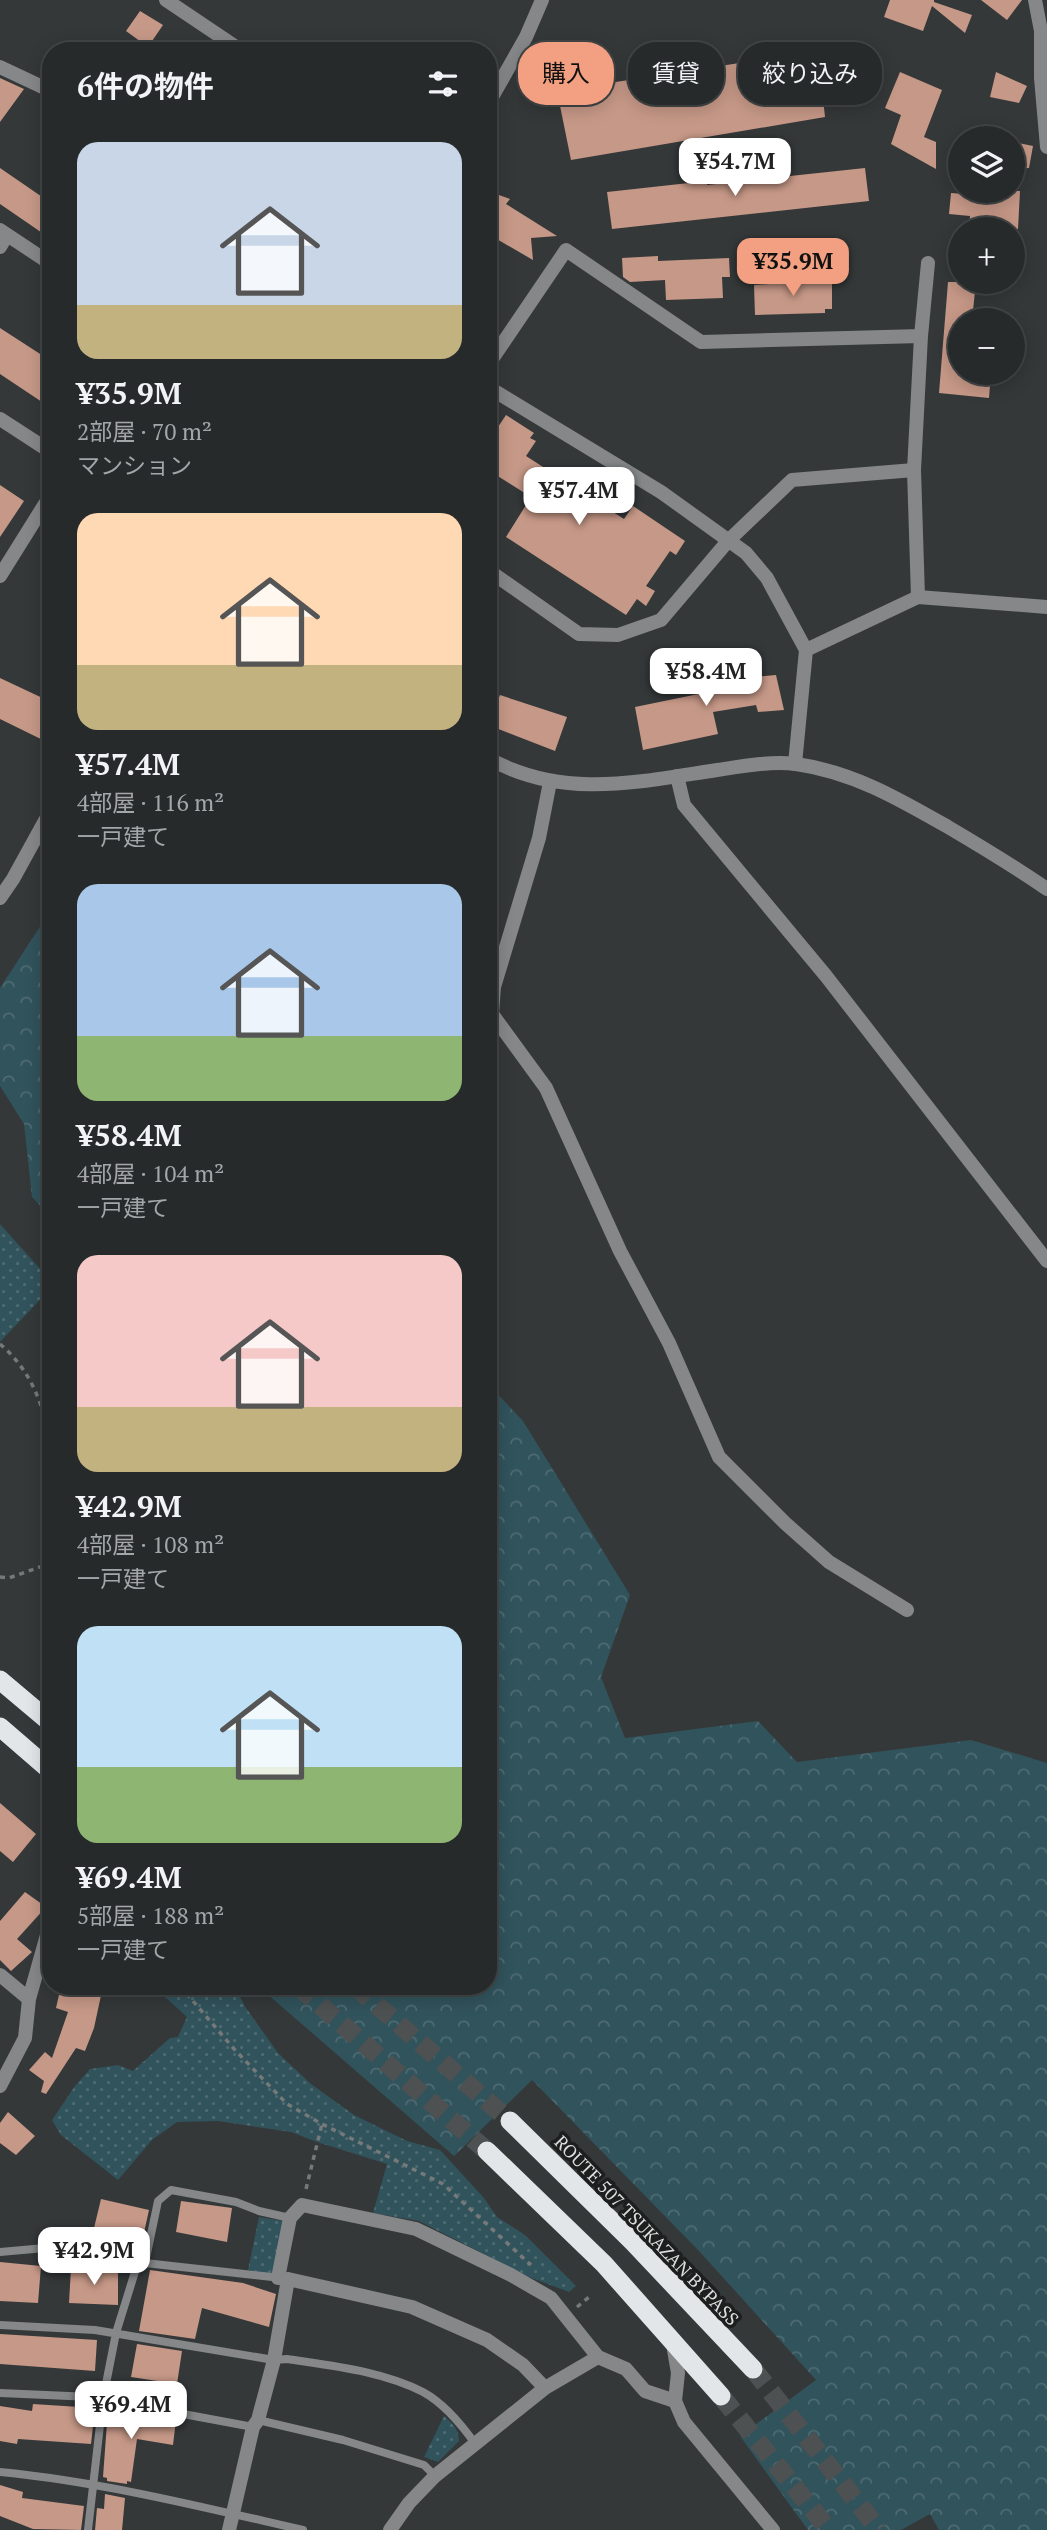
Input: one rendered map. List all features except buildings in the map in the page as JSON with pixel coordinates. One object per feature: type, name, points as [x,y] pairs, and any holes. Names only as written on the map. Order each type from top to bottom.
[{"type":"highway","points":[[0,1680],[42,1715]]},
{"type":"highway","points":[[0,1727],[42,1763]]},
{"type":"highway","name":"ROUTE 507 TSUKAZAN BYPASS","points":[[510,2121],[633,2242],[753,2369]]},
{"type":"highway","points":[[487,2151],[604,2264],[721,2396]]},
{"type":"street","points":[[166,0],[229,42]]},
{"type":"street","points":[[497,88],[526,37],[542,0]]},
{"type":"street","points":[[1035,0],[1041,31],[1041,78],[1047,147]]},
{"type":"street","points":[[0,67],[42,88]]},
{"type":"street","points":[[2,237],[42,259]]},
{"type":"street","points":[[497,352],[566,250],[701,342],[921,335]]},
{"type":"street","points":[[918,597],[915,470],[921,335],[928,263]]},
{"type":"street","points":[[497,392],[660,492],[746,553],[767,578],[806,650],[795,764]]},
{"type":"street","points":[[0,419],[42,446]]},
{"type":"street","points":[[497,576],[579,634],[618,635],[662,620],[728,541],[792,480],[915,470]]},
{"type":"street","points":[[1,571],[42,509]]},
{"type":"street","points":[[806,650],[918,597],[1047,607]]},
{"type":"street","points":[[497,763],[550,782],[614,785],[754,764],[795,764],[844,774],[889,793],[1006,861],[1047,889]]},
{"type":"street","points":[[677,776],[684,805],[826,976],[1047,1261]]},
{"type":"street","points":[[497,977],[539,838],[550,782]]},
{"type":"street","points":[[0,898],[42,826]]},
{"type":"street","points":[[497,1021],[546,1088],[620,1251],[669,1343],[719,1457],[785,1523],[829,1562],[907,1610]]},
{"type":"street","points":[[0,2086],[25,2038],[29,1999],[42,1953]]},
{"type":"street","points":[[0,1975],[29,1999]]},
{"type":"street","points":[[229,2530],[255,2423],[274,2360],[290,2218],[302,2205],[416,2229],[511,2275],[551,2298],[598,2357],[626,2370],[645,2391],[675,2401]]},
{"type":"street","points":[[283,2278],[412,2307],[487,2340],[523,2365],[545,2388]]},
{"type":"street","points":[[671,2339],[678,2374],[675,2401],[684,2422],[773,2530]]},
{"type":"street","points":[[390,2530],[409,2503],[435,2476],[545,2388],[598,2357]]},
{"type":"lane","points":[[88,2530],[103,2399],[116,2333],[141,2262],[158,2201],[171,2190],[236,2202],[290,2218]]},
{"type":"lane","points":[[0,2252],[56,2247],[72,2252],[141,2262],[283,2278]]},
{"type":"lane","points":[[0,2325],[95,2330],[274,2360],[288,2359],[368,2372],[424,2392],[461,2424],[476,2445]]},
{"type":"lane","points":[[0,2393],[103,2399],[255,2423],[343,2441],[424,2465],[435,2476]]},
{"type":"lane","points":[[0,2472],[93,2484],[303,2530]]},
{"type":"path","points":[[0,1344],[25,1371],[42,1406]]},
{"type":"path","points":[[0,1577],[9,1578],[42,1566]]},
{"type":"path","points":[[188,1995],[286,2104],[443,2183],[538,2273]]},
{"type":"path","points":[[302,2205],[322,2124]]},
{"type":"path","points":[[573,2311],[589,2297]]},
{"type":"green space","points":[[42,924],[42,1208],[32,1197],[24,1124],[0,1086],[0,988]]},
{"type":"green space","points":[[0,1224],[42,1271],[42,1298],[0,1342]]},
{"type":"green space","points":[[497,1394],[523,1421],[630,1595],[601,1677],[625,1738],[758,1721],[797,1762],[971,1740],[1047,1763],[1047,2530],[939,2530],[930,2514],[901,2530],[808,2530],[740,2436],[816,2380],[699,2251],[532,2080],[454,2156],[268,1995],[497,1995]]},
{"type":"green space","points":[[163,1995],[239,1995],[278,2053],[311,2084],[354,2115],[407,2141],[440,2150],[484,2198],[497,2217],[525,2235],[576,2286],[569,2292],[529,2277],[419,2221],[373,2213],[387,2164],[291,2132],[218,2121],[177,2122],[152,2140],[118,2180],[61,2135],[52,2120],[90,2069],[118,2065],[133,2071],[170,2038],[178,2037],[187,2017]]},
{"type":"green space","points":[[259,2217],[283,2221],[274,2275],[248,2270]]},
{"type":"green space","points":[[444,2416],[455,2427],[459,2441],[438,2462],[424,2457]]},
{"type":"tunnel","points":[[308,1995],[487,2151]]},
{"type":"tunnel","points":[[365,1995],[510,2121]]},
{"type":"tunnel","points":[[753,2369],[879,2530]]},
{"type":"tunnel","points":[[721,2396],[829,2530]]}]
